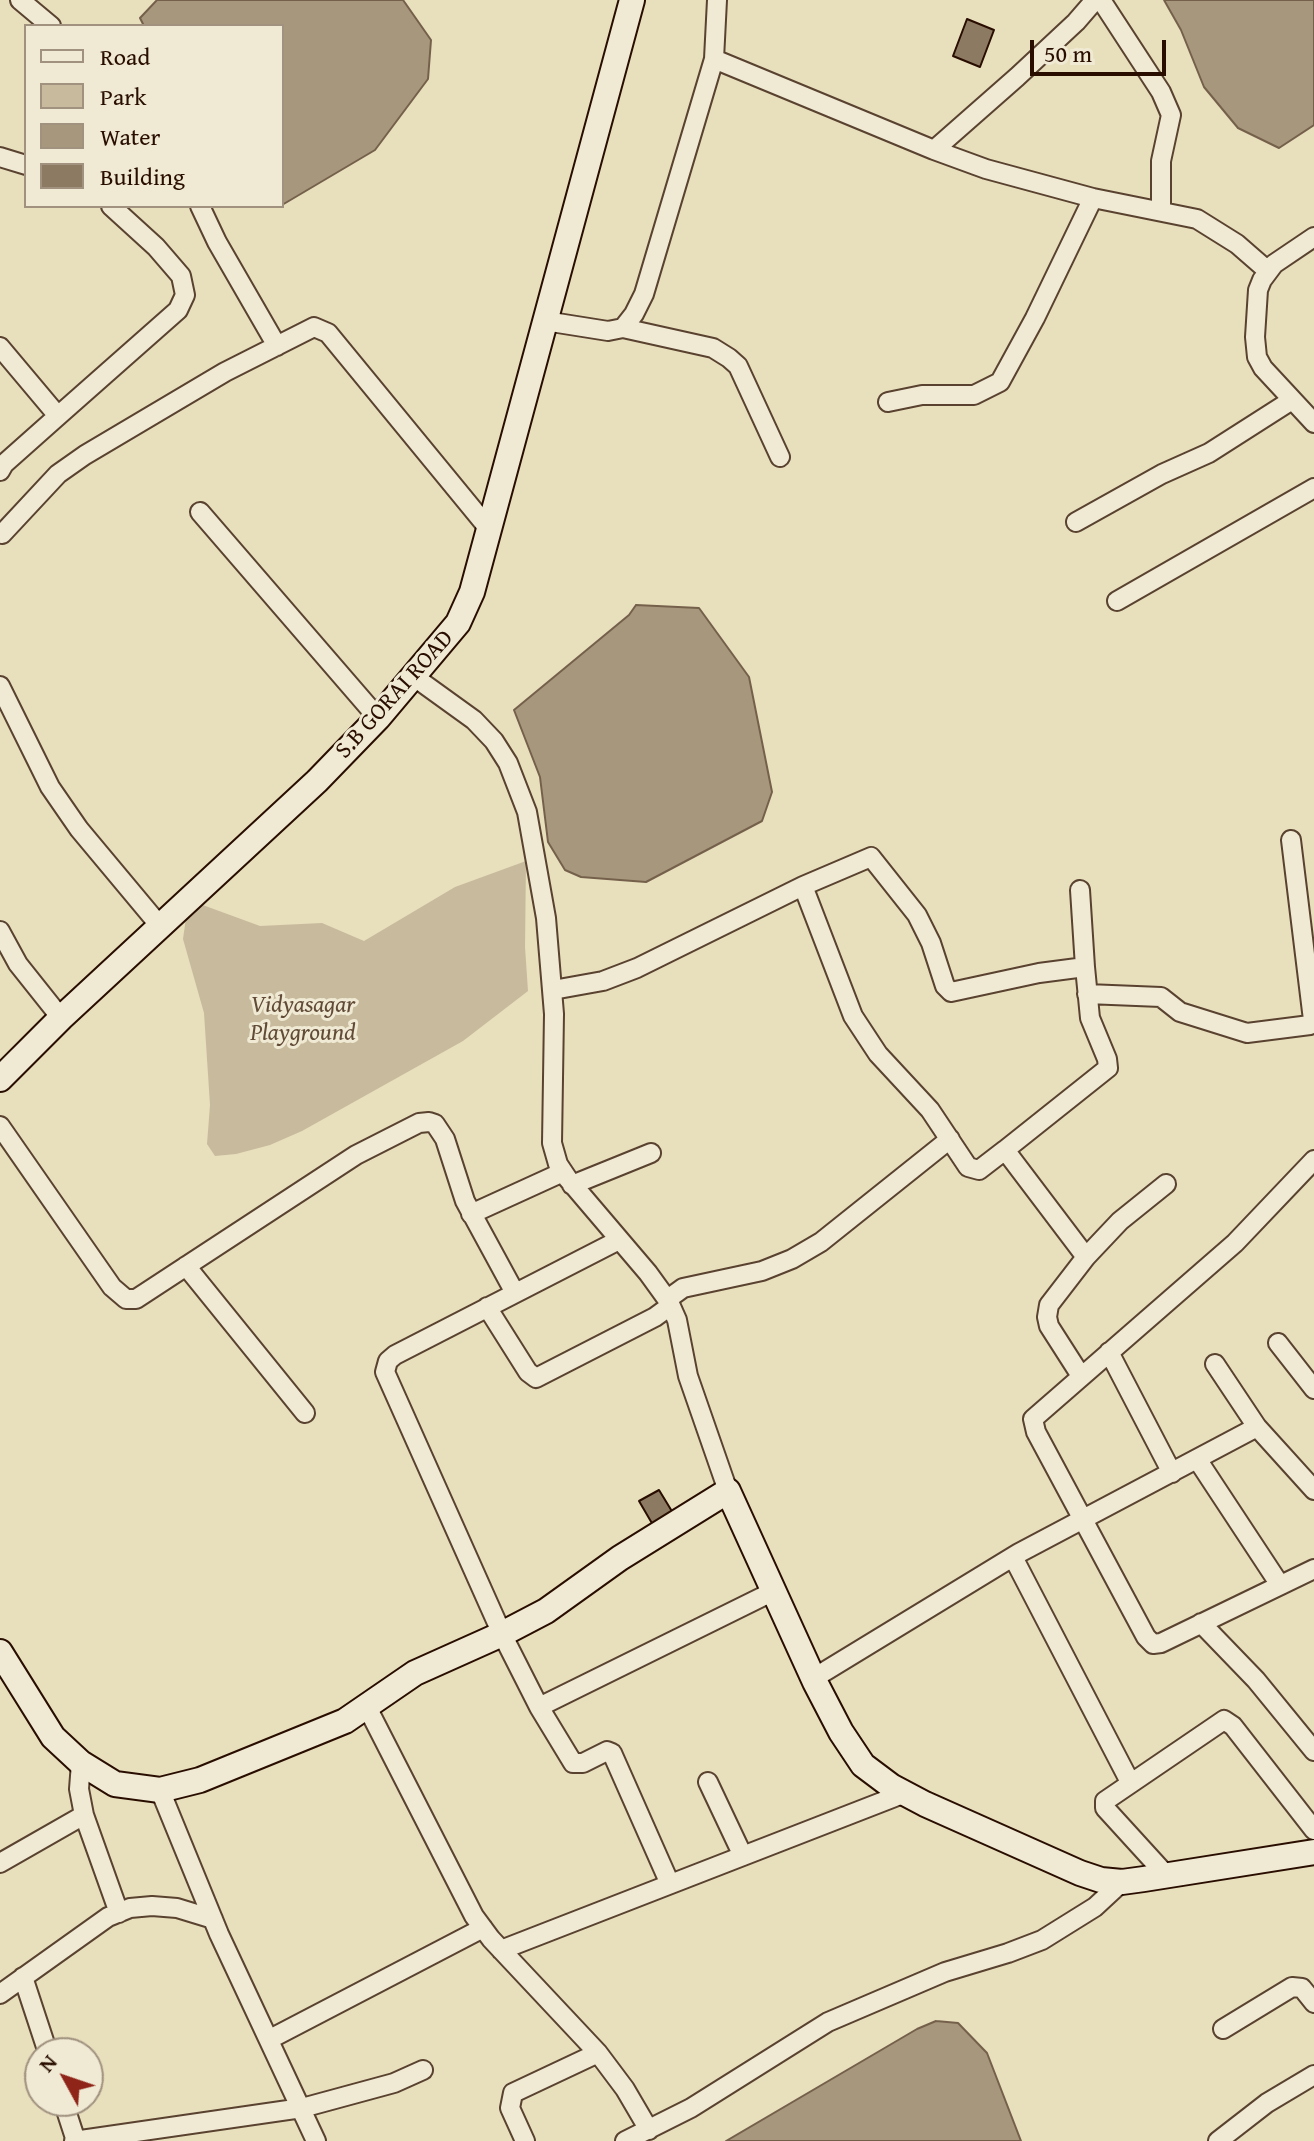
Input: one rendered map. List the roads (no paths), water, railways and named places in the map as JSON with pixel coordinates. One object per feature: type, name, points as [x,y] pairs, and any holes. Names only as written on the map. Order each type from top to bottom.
[{"type":"street","points":[[20,0],[49,24]]},
{"type":"street","name":"S.B GORAI ROAD","points":[[2,1074],[317,781],[378,718],[458,623],[472,592],[632,0]]},
{"type":"street","points":[[623,328],[644,294],[714,59],[717,0]]},
{"type":"street","points":[[934,150],[1017,77],[1095,0]]},
{"type":"street","points":[[1101,0],[1161,92],[1171,115],[1171,127],[1161,161],[1161,210]]},
{"type":"street","points":[[714,59],[986,169],[1093,198],[1197,219],[1237,244],[1268,271]]},
{"type":"street","points":[[0,157],[24,164]]},
{"type":"street","points":[[888,402],[922,395],[974,395],[1000,382],[1093,198]]},
{"type":"street","points":[[0,471],[4,464],[178,310],[185,295],[181,276],[156,247],[113,208]]},
{"type":"street","points":[[201,208],[277,346]]},
{"type":"street","points":[[1314,237],[1268,271],[1258,290],[1255,347],[1263,368],[1314,423]]},
{"type":"street","points":[[545,321],[608,331],[623,328],[713,348],[738,366],[780,457]]},
{"type":"street","points":[[1,535],[58,474],[85,455],[225,372],[314,327],[328,333],[489,529]]},
{"type":"street","points":[[0,347],[58,416]]},
{"type":"street","points":[[1076,522],[1162,474],[1209,453],[1292,400]]},
{"type":"street","points":[[1117,601],[1314,488]]},
{"type":"street","points":[[200,512],[378,718]]},
{"type":"street","points":[[413,676],[474,720],[494,741],[508,763],[527,812],[546,918],[553,990],[552,1143],[568,1178],[669,1302],[677,1320],[688,1376],[728,1491],[814,1678],[841,1732],[863,1765],[905,1793],[1101,1880],[1122,1882],[1314,1852]]},
{"type":"street","points":[[0,686],[50,787],[79,829],[160,926]]},
{"type":"street","points":[[1087,994],[1161,997],[1180,1012],[1247,1033],[1310,1025],[1313,1020],[1291,840]]},
{"type":"street","points":[[553,990],[603,981],[637,968],[803,886],[871,857],[917,915],[931,943],[945,986],[951,992],[1039,973],[1085,967]]},
{"type":"street","points":[[803,886],[862,1033],[930,1110],[973,1171],[984,1167],[1108,1068],[1090,1018],[1080,890]]},
{"type":"street","points":[[0,931],[18,964],[61,1018]]},
{"type":"street","points":[[0,1126],[119,1295],[136,1299],[356,1155],[419,1123],[429,1122],[435,1124],[445,1139],[455,1177],[471,1214],[515,1293]]},
{"type":"street","points":[[487,1307],[528,1372],[536,1378],[655,1317],[683,1288],[762,1271],[792,1259],[821,1242],[950,1139]]},
{"type":"street","points":[[1005,1150],[1086,1257]]},
{"type":"street","points":[[471,1214],[568,1178],[651,1153]]},
{"type":"street","points":[[1314,1160],[1235,1243],[1033,1419],[1033,1426],[1150,1642],[1161,1643],[1307,1572],[1314,1590]]},
{"type":"street","points":[[1081,1376],[1054,1335],[1047,1317],[1049,1305],[1086,1257],[1120,1221],[1166,1184]]},
{"type":"street","points":[[619,1240],[395,1355],[388,1361],[385,1372],[502,1634],[539,1707],[573,1763],[583,1763],[607,1751],[612,1753],[670,1884]]},
{"type":"street","points":[[186,1266],[305,1413]]},
{"type":"street","points":[[1278,1343],[1314,1389]]},
{"type":"street","points":[[1109,1352],[1172,1473]]},
{"type":"street","points":[[1215,1364],[1257,1427],[1314,1490]]},
{"type":"street","points":[[814,1678],[1013,1557],[1257,1427]]},
{"type":"street","points":[[1197,1459],[1280,1585]]},
{"type":"street","points":[[1,1654],[53,1737],[81,1763],[115,1784],[160,1790],[215,1774],[345,1721],[415,1673],[546,1611],[620,1558],[728,1491]]},
{"type":"street","points":[[1013,1557],[1130,1782]]},
{"type":"street","points":[[539,1707],[774,1591]]},
{"type":"street","points":[[1201,1623],[1256,1680],[1314,1751]]},
{"type":"street","points":[[367,1707],[474,1916],[501,1950],[598,2053],[625,2089],[649,2130]]},
{"type":"street","points":[[1167,1876],[1105,1808],[1105,1801],[1224,1720],[1233,1726],[1314,1830]]},
{"type":"street","points":[[81,1763],[79,1789],[84,1815],[119,1913]]},
{"type":"street","points":[[708,1782],[743,1856]]},
{"type":"street","points":[[160,1790],[213,1919],[316,2141]]},
{"type":"street","points":[[501,1950],[905,1793]]},
{"type":"street","points":[[0,1863],[84,1815]]},
{"type":"street","points":[[625,2141],[691,2108],[837,2018],[945,1972],[1042,1940],[1095,1907],[1122,1882]]},
{"type":"street","points":[[0,1994],[108,1917],[130,1908],[177,1908],[213,1919]]},
{"type":"street","points":[[270,2039],[483,1928]]},
{"type":"street","points":[[23,1977],[43,2037]]},
{"type":"street","points":[[1223,2029],[1292,1987],[1302,1988],[1314,2002]]},
{"type":"street","points":[[525,2141],[510,2108],[513,2093],[598,2053]]},
{"type":"street","points":[[68,2117],[75,2141],[302,2108],[394,2083],[423,2070]]},
{"type":"street","points":[[1218,2141],[1256,2111],[1314,2075]]},
{"type":"water","points":[[157,0],[403,0],[431,40],[428,79],[375,150],[284,204],[284,24],[143,24],[140,18]]},
{"type":"water","points":[[1164,0],[1314,0],[1314,125],[1279,148],[1238,128],[1204,87],[1181,30]]},
{"type":"water","points":[[636,605],[699,608],[749,677],[772,792],[762,821],[646,882],[581,877],[565,870],[548,842],[540,777],[514,710],[629,615]]},
{"type":"water","points":[[936,2021],[958,2023],[987,2053],[1021,2141],[726,2141],[917,2029]]},
{"type":"park label","name":"Vidyasagar Playground","points":[[303,1020]]}]
